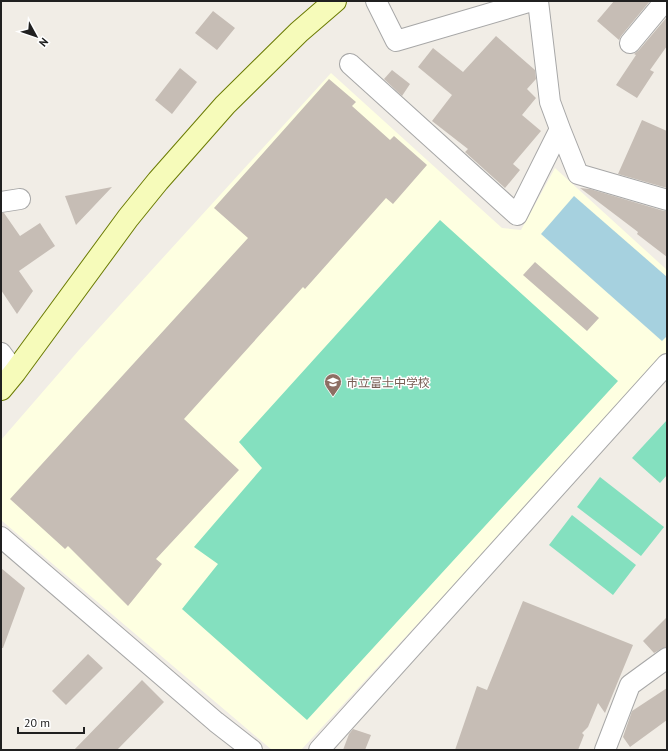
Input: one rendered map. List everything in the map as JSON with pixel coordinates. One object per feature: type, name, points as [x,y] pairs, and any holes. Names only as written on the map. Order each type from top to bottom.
[{"type":"street","points":[[1,389],[128,218],[158,181],[225,105],[299,32],[335,1]]},
{"type":"street","points":[[376,1],[396,41],[532,1]]},
{"type":"street","points":[[538,1],[550,102],[578,174],[667,200]]},
{"type":"street","points":[[630,43],[665,1]]},
{"type":"street","points":[[350,64],[517,215],[560,130]]},
{"type":"street","points":[[1,202],[20,199]]},
{"type":"street","points":[[1,353],[15,372]]},
{"type":"street","points":[[319,750],[667,364]]},
{"type":"street","points":[[1,537],[216,722],[252,750]]},
{"type":"street","points":[[605,750],[630,685],[667,658]]},
{"type":"shaded area","name":"市立富士中学校","points":[[331,73],[502,228],[521,230],[555,168],[667,270],[667,354],[301,750],[272,750],[1,520],[1,440],[79,350]]},
{"type":"green space","points":[[440,220],[618,381],[307,720],[182,609],[218,564],[194,547],[262,468],[239,442]]},
{"type":"green space","points":[[667,420],[667,475],[660,483],[632,458]]},
{"type":"green space","points":[[600,477],[664,527],[641,556],[577,507]]},
{"type":"green space","points":[[572,515],[636,565],[613,595],[549,545]]},
{"type":"water","points":[[574,196],[667,277],[667,336],[662,341],[541,234]]},
{"type":"building","points":[[614,1],[650,1],[619,40],[597,21]]},
{"type":"building","points":[[213,11],[235,28],[217,50],[195,33]]},
{"type":"building","points":[[667,17],[667,46],[650,70],[654,72],[637,98],[616,85],[636,55],[634,54]]},
{"type":"building","points":[[496,36],[535,70],[536,79],[527,89],[536,98],[522,115],[541,131],[513,164],[520,170],[505,188],[465,152],[468,149],[432,121],[452,95],[418,67],[433,48],[463,72]]},
{"type":"building","points":[[180,68],[197,82],[172,114],[155,100]]},
{"type":"building","points":[[392,70],[410,84],[402,96],[384,79]]},
{"type":"building","points":[[329,79],[356,102],[352,106],[390,140],[394,136],[427,165],[393,204],[386,198],[305,289],[303,287],[184,419],[239,470],[156,559],[162,564],[128,606],[68,546],[65,549],[10,499],[248,238],[214,208]]},
{"type":"building","points":[[642,120],[667,131],[667,188],[618,174]]},
{"type":"building","points":[[112,187],[76,225],[65,196]]},
{"type":"building","points":[[580,188],[590,189],[667,211],[667,257],[637,234],[638,232]]},
{"type":"building","points":[[1,213],[4,213],[20,236],[40,223],[55,246],[19,271],[33,291],[17,314],[1,290]]},
{"type":"building","points":[[535,262],[599,318],[587,331],[523,275]]},
{"type":"building","points":[[1,568],[25,588],[3,648],[1,648]]},
{"type":"building","points":[[523,601],[633,645],[605,713],[598,703],[588,727],[582,733],[584,735],[578,750],[455,750],[477,686],[487,690]]},
{"type":"building","points":[[667,617],[667,647],[654,653],[643,641]]},
{"type":"building","points":[[88,654],[103,668],[66,705],[52,691]]},
{"type":"building","points":[[142,680],[164,702],[117,750],[74,750]]},
{"type":"building","points":[[667,688],[667,720],[630,747],[623,737],[632,711]]},
{"type":"building","points":[[353,729],[371,735],[365,750],[343,750],[349,734]]},
{"type":"place","name":"市立富士中学校","points":[[333,397]]}]
